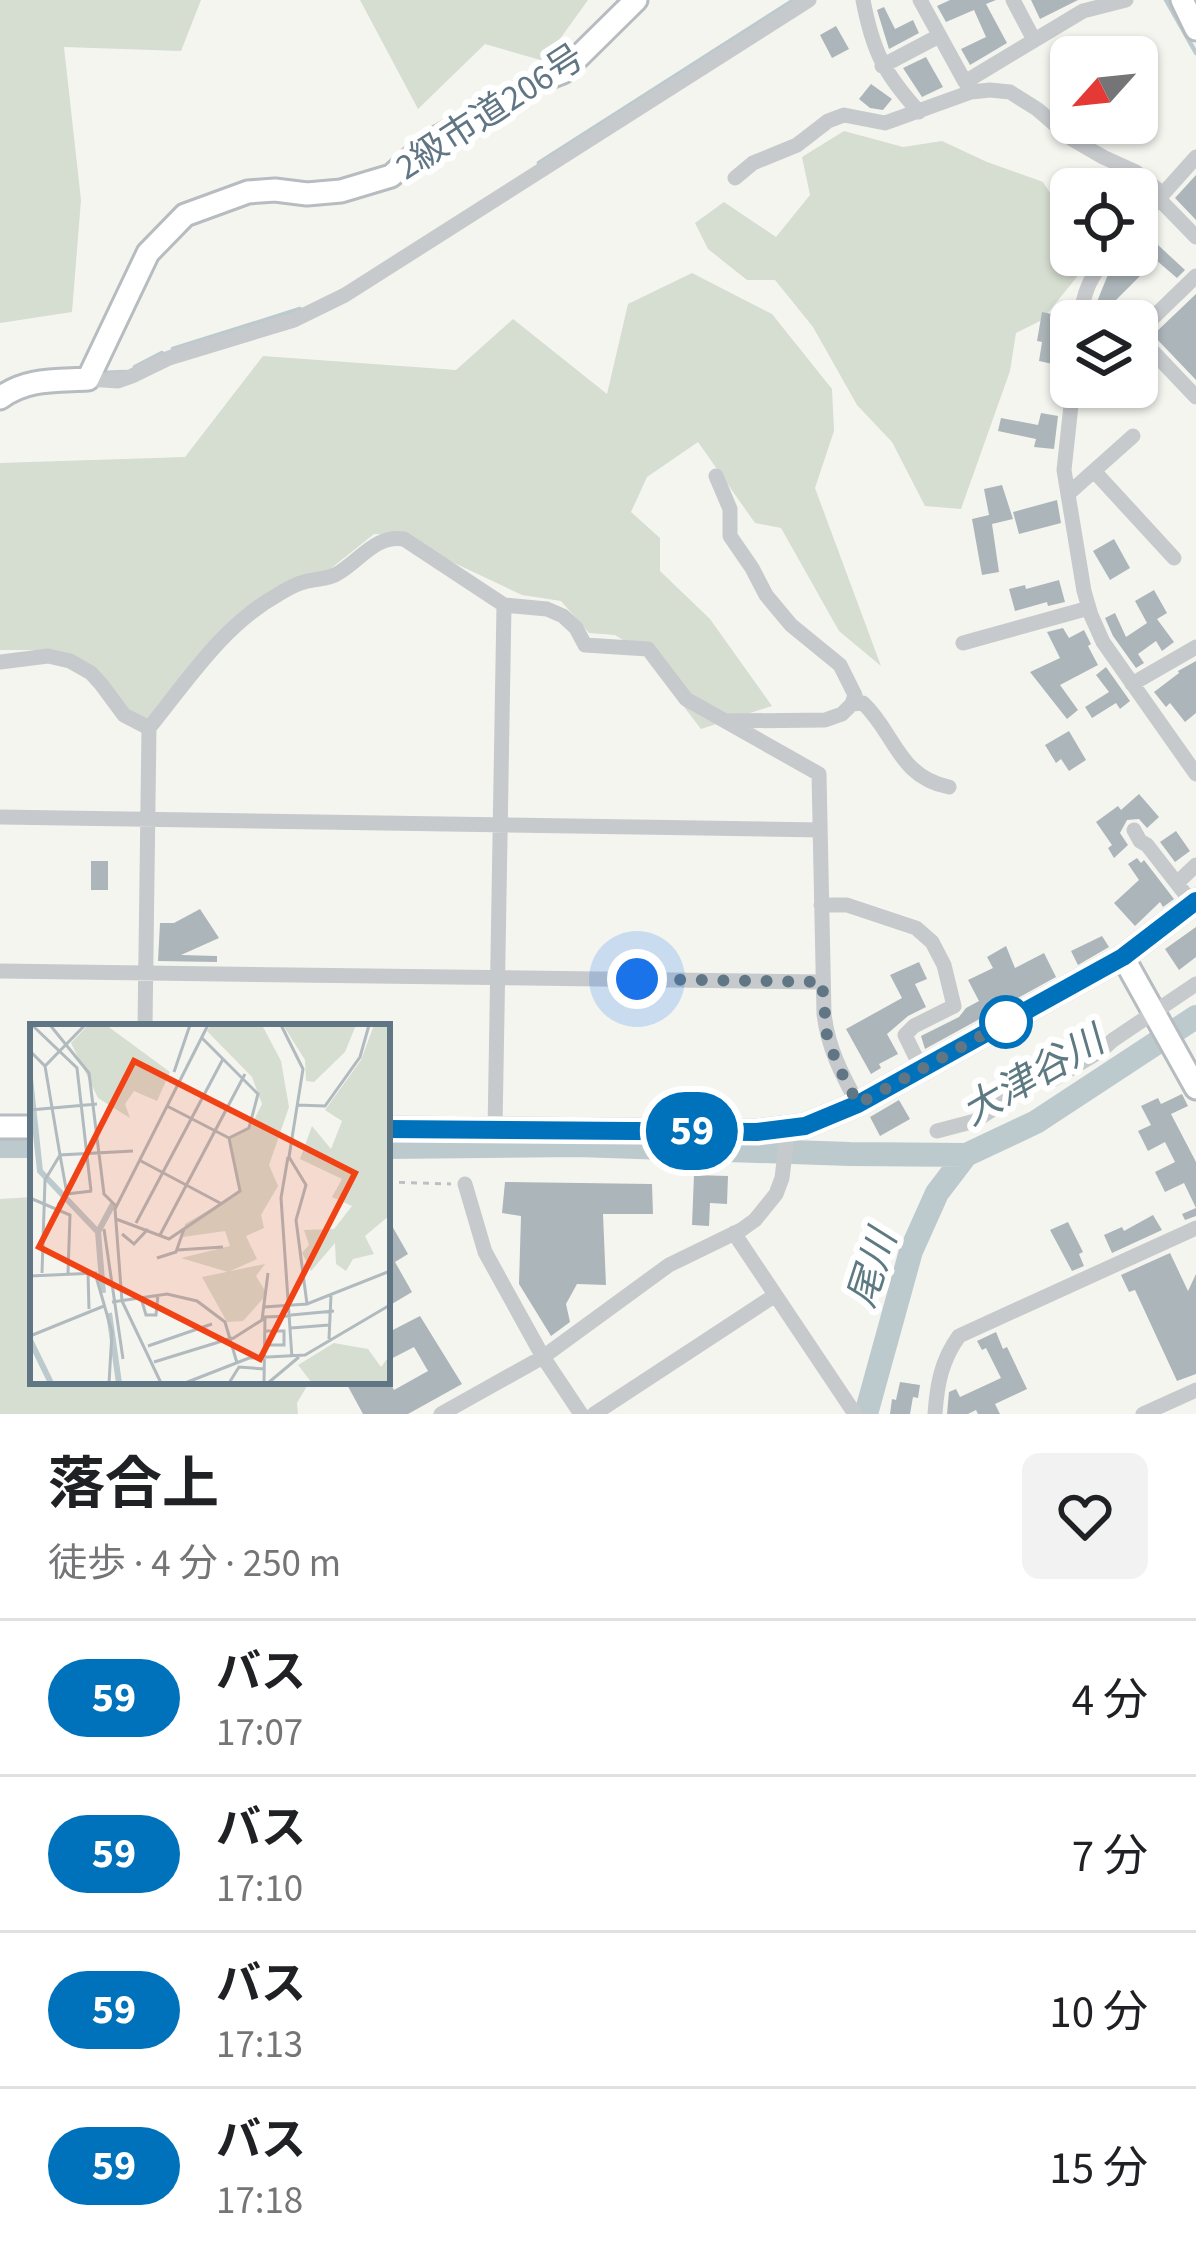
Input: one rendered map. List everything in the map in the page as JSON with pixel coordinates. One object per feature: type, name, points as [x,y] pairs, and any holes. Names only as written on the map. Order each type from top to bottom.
[{"type":"street","name":"2級市道206号","points":[[88,379],[148,254],[185,215],[248,192],[308,194],[391,176],[428,142],[563,72],[636,0]]},
{"type":"street","points":[[0,398],[32,382],[118,381],[169,358],[294,320],[331,302],[809,0]]},
{"type":"street","points":[[863,0],[868,31],[882,66],[919,112]]},
{"type":"street","points":[[920,0],[968,87]]},
{"type":"street","points":[[1013,0],[1034,40]]},
{"type":"street","points":[[735,178],[753,163],[797,145],[844,115],[885,123],[919,112],[968,87],[1082,10],[1126,0]]},
{"type":"street","points":[[1182,0],[1196,29]]},
{"type":"street","points":[[882,66],[939,36]]},
{"type":"street","points":[[968,87],[1010,92],[1072,139],[1136,172],[1196,237]]},
{"type":"street","points":[[1158,199],[1196,157]]},
{"type":"street","points":[[1158,314],[1196,277]]},
{"type":"street","points":[[1158,356],[1196,397]]},
{"type":"street","points":[[1071,408],[1064,470],[1089,608],[1103,642],[1194,766]]},
{"type":"street","points":[[1068,494],[1132,436]]},
{"type":"street","points":[[1094,471],[1174,558]]},
{"type":"street","points":[[716,476],[730,509],[730,536],[766,596],[790,625],[840,665],[855,695],[842,714],[826,720],[726,722]]},
{"type":"street","points":[[145,1024],[149,728],[240,620],[298,584],[338,574],[379,542],[404,539],[504,605],[548,609],[563,616],[585,645],[648,649],[686,699],[819,774],[827,1036],[858,1104]]},
{"type":"street","points":[[495,1130],[504,605]]},
{"type":"street","points":[[963,643],[1089,608]]},
{"type":"street","points":[[1132,684],[1196,647]]},
{"type":"street","points":[[0,662],[48,656],[70,661],[91,673],[124,715],[149,728]]},
{"type":"street","points":[[852,704],[863,703],[871,711],[892,746],[920,777],[949,787]]},
{"type":"street","points":[[0,817],[820,830]]},
{"type":"street","points":[[390,1129],[787,1135],[858,1104],[1123,957],[1194,902],[1134,830]]},
{"type":"street","points":[[1177,883],[1196,865]]},
{"type":"street","points":[[821,905],[847,905],[916,928],[932,942],[955,1006],[905,1035],[922,1070]]},
{"type":"street","points":[[1123,957],[1188,1057],[1196,1088]]},
{"type":"street","points":[[0,971],[822,982]]},
{"type":"street","points":[[937,1131],[975,1121],[1036,1081],[1052,1080],[1196,984]]},
{"type":"street","points":[[0,1126],[30,1127]]},
{"type":"street","points":[[441,1414],[542,1357],[658,1272],[755,1220],[782,1178],[787,1135]]},
{"type":"street","points":[[465,1184],[485,1252],[542,1357],[581,1414]]},
{"type":"street","points":[[935,1414],[937,1384],[959,1336],[1196,1228]]},
{"type":"street","points":[[734,1233],[851,1413]]},
{"type":"street","points":[[594,1414],[774,1296]]},
{"type":"street","points":[[1143,1414],[1196,1390]]},
{"type":"path","points":[[390,1183],[465,1184]]},
{"type":"shaded area","points":[[0,0],[201,0],[181,51],[64,47],[81,200],[72,312],[0,323]]},
{"type":"shaded area","points":[[360,0],[588,0],[544,61],[485,44],[418,109]]},
{"type":"shaded area","points":[[844,131],[903,147],[942,141],[1043,182],[1050,193],[1050,276],[1078,276],[1058,300],[1050,300],[1050,310],[1042,320],[1016,333],[1010,371],[961,509],[925,506],[892,442],[857,405],[813,327],[775,280],[747,280],[708,249],[695,223],[724,202],[776,237],[810,195],[802,157]]},
{"type":"shaded area","points":[[692,273],[772,314],[832,389],[834,431],[815,488],[881,666],[839,631],[781,528],[755,523],[698,442],[647,477],[631,512],[660,538],[660,571],[710,619],[772,706],[701,729],[641,651],[615,635],[589,633],[561,601],[522,595],[395,535],[374,534],[324,574],[296,579],[225,626],[151,721],[126,708],[94,670],[43,650],[0,650],[0,463],[185,457],[263,356],[456,370],[513,319],[607,394],[628,304]]},
{"type":"shaded area","points":[[30,1197],[30,1384],[308,1384],[297,1403],[298,1414],[0,1414],[0,1199]]},
{"type":"building","points":[[950,0],[996,0],[986,4],[1007,43],[970,65],[961,49],[986,37],[974,10],[946,22],[937,6]]},
{"type":"building","points":[[1031,0],[1078,0],[1040,19]]},
{"type":"building","points":[[884,7],[895,29],[913,20],[919,33],[889,49],[877,10]]},
{"type":"building","points":[[836,26],[849,49],[832,58],[820,35]]},
{"type":"building","points":[[926,57],[943,87],[922,97],[903,68]]},
{"type":"building","points":[[871,84],[892,99],[883,110],[859,99]]},
{"type":"building","points":[[1196,175],[1196,220],[1175,198]]},
{"type":"building","points":[[1158,245],[1185,270],[1177,278],[1158,262]]},
{"type":"building","points":[[1140,276],[1116,300],[1098,300],[1107,277]]},
{"type":"building","points":[[1196,294],[1196,380],[1158,340],[1158,330]]},
{"type":"building","points":[[1042,312],[1050,314],[1050,363],[1039,361],[1042,342],[1037,341]]},
{"type":"building","points":[[1041,413],[1058,416],[1054,449],[1034,447],[1036,439],[998,431],[1001,418],[1038,425]]},
{"type":"building","points":[[1002,485],[1013,519],[992,524],[999,572],[982,575],[972,519],[989,515],[984,489]]},
{"type":"building","points":[[1057,500],[1061,523],[1019,534],[1013,512]]},
{"type":"building","points":[[1114,539],[1130,568],[1110,580],[1093,551]]},
{"type":"building","points":[[1059,580],[1065,602],[1015,611],[1009,589]]},
{"type":"building","points":[[1154,590],[1167,613],[1157,619],[1174,642],[1162,651],[1156,641],[1138,654],[1144,663],[1136,668],[1105,618],[1115,613],[1126,637],[1147,623],[1135,601]]},
{"type":"building","points":[[1063,628],[1069,638],[1084,630],[1098,665],[1060,685],[1078,710],[1067,719],[1030,672],[1060,658],[1047,632]]},
{"type":"building","points":[[1196,661],[1196,713],[1185,722],[1154,692]]},
{"type":"building","points":[[1106,667],[1130,701],[1120,709],[1116,703],[1092,718],[1085,707],[1109,692],[1096,675]]},
{"type":"building","points":[[1069,731],[1086,760],[1069,771],[1061,759],[1056,763],[1045,745]]},
{"type":"building","points":[[1139,794],[1159,817],[1147,828],[1139,819],[1127,820],[1120,833],[1128,845],[1114,858],[1108,848],[1112,845],[1096,822]]},
{"type":"building","points":[[1176,831],[1190,851],[1175,862],[1160,842]]},
{"type":"building","points":[[1137,858],[1141,863],[1144,860],[1174,899],[1163,907],[1160,902],[1135,926],[1114,903],[1139,880],[1128,864]]},
{"type":"building","points":[[91,861],[108,861],[108,890],[91,890]]},
{"type":"building","points":[[200,909],[219,938],[181,955],[217,956],[217,962],[158,961],[160,923],[174,923]]},
{"type":"building","points":[[1196,927],[1196,957],[1179,970],[1165,949]]},
{"type":"building","points":[[1102,936],[1109,947],[1078,965],[1071,951]]},
{"type":"building","points":[[1006,946],[1015,968],[1044,953],[1056,977],[925,1049],[921,1036],[979,1001],[968,980],[993,968],[987,957]]},
{"type":"building","points":[[919,962],[927,979],[915,984],[926,1007],[887,1034],[898,1054],[871,1074],[846,1029],[902,998],[890,975]]},
{"type":"building","points":[[1182,1094],[1188,1106],[1171,1114],[1196,1162],[1196,1208],[1184,1183],[1165,1192],[1155,1172],[1175,1162],[1165,1142],[1148,1151],[1138,1131],[1151,1125],[1141,1106],[1158,1098],[1161,1104]]},
{"type":"building","points":[[899,1100],[910,1119],[880,1136],[870,1117]]},
{"type":"building","points":[[694,1175],[728,1176],[727,1204],[710,1203],[709,1226],[692,1225]]},
{"type":"building","points":[[505,1182],[652,1184],[653,1214],[603,1214],[606,1285],[577,1284],[566,1304],[570,1322],[551,1336],[519,1284],[521,1216],[502,1213]]},
{"type":"building","points":[[1196,1208],[1196,1216],[1185,1220],[1182,1214]]},
{"type":"building","points":[[1153,1215],[1162,1230],[1112,1253],[1104,1235],[1122,1227],[1124,1231]]},
{"type":"building","points":[[390,1222],[408,1254],[395,1262],[412,1292],[390,1305]]},
{"type":"building","points":[[1068,1222],[1083,1252],[1079,1254],[1084,1266],[1072,1271],[1050,1230]]},
{"type":"building","points":[[1170,1253],[1188,1291],[1196,1274],[1196,1374],[1177,1381],[1135,1290],[1129,1292],[1121,1275]]},
{"type":"building","points":[[420,1316],[462,1384],[408,1414],[363,1414],[347,1384],[390,1383],[394,1390],[428,1371],[414,1347],[390,1359],[390,1331]]},
{"type":"building","points":[[996,1332],[1027,1389],[995,1404],[1000,1414],[978,1414],[976,1410],[947,1414],[949,1392],[956,1389],[960,1397],[1001,1378],[986,1348],[982,1350],[977,1341]]},
{"type":"building","points":[[900,1382],[920,1385],[918,1398],[913,1397],[910,1414],[890,1414],[892,1399],[896,1400]]},
{"type":"waterway","points":[[539,163],[794,0]]},
{"type":"waterway","points":[[1166,0],[1196,53]]},
{"type":"waterway","points":[[173,349],[300,309]]},
{"type":"waterway","points":[[135,367],[162,353]]},
{"type":"waterway","points":[[101,373],[125,372]]},
{"type":"waterway","name":"大津谷川","points":[[390,1147],[577,1145],[966,1155],[1036,1122],[1196,1017]]},
{"type":"waterway","name":"大津谷川","points":[[0,1146],[30,1146]]},
{"type":"waterway","name":"尾川","points":[[866,1414],[911,1251],[937,1193],[966,1155]]},
{"type":"bus line","name":"59","points":[[390,1129],[757,1132],[805,1126],[858,1104],[1123,957],[1196,901]]},
{"type":"route","points":[[637,979],[822,982],[827,1036],[858,1104],[1019,1015],[1006,1022]]}]
